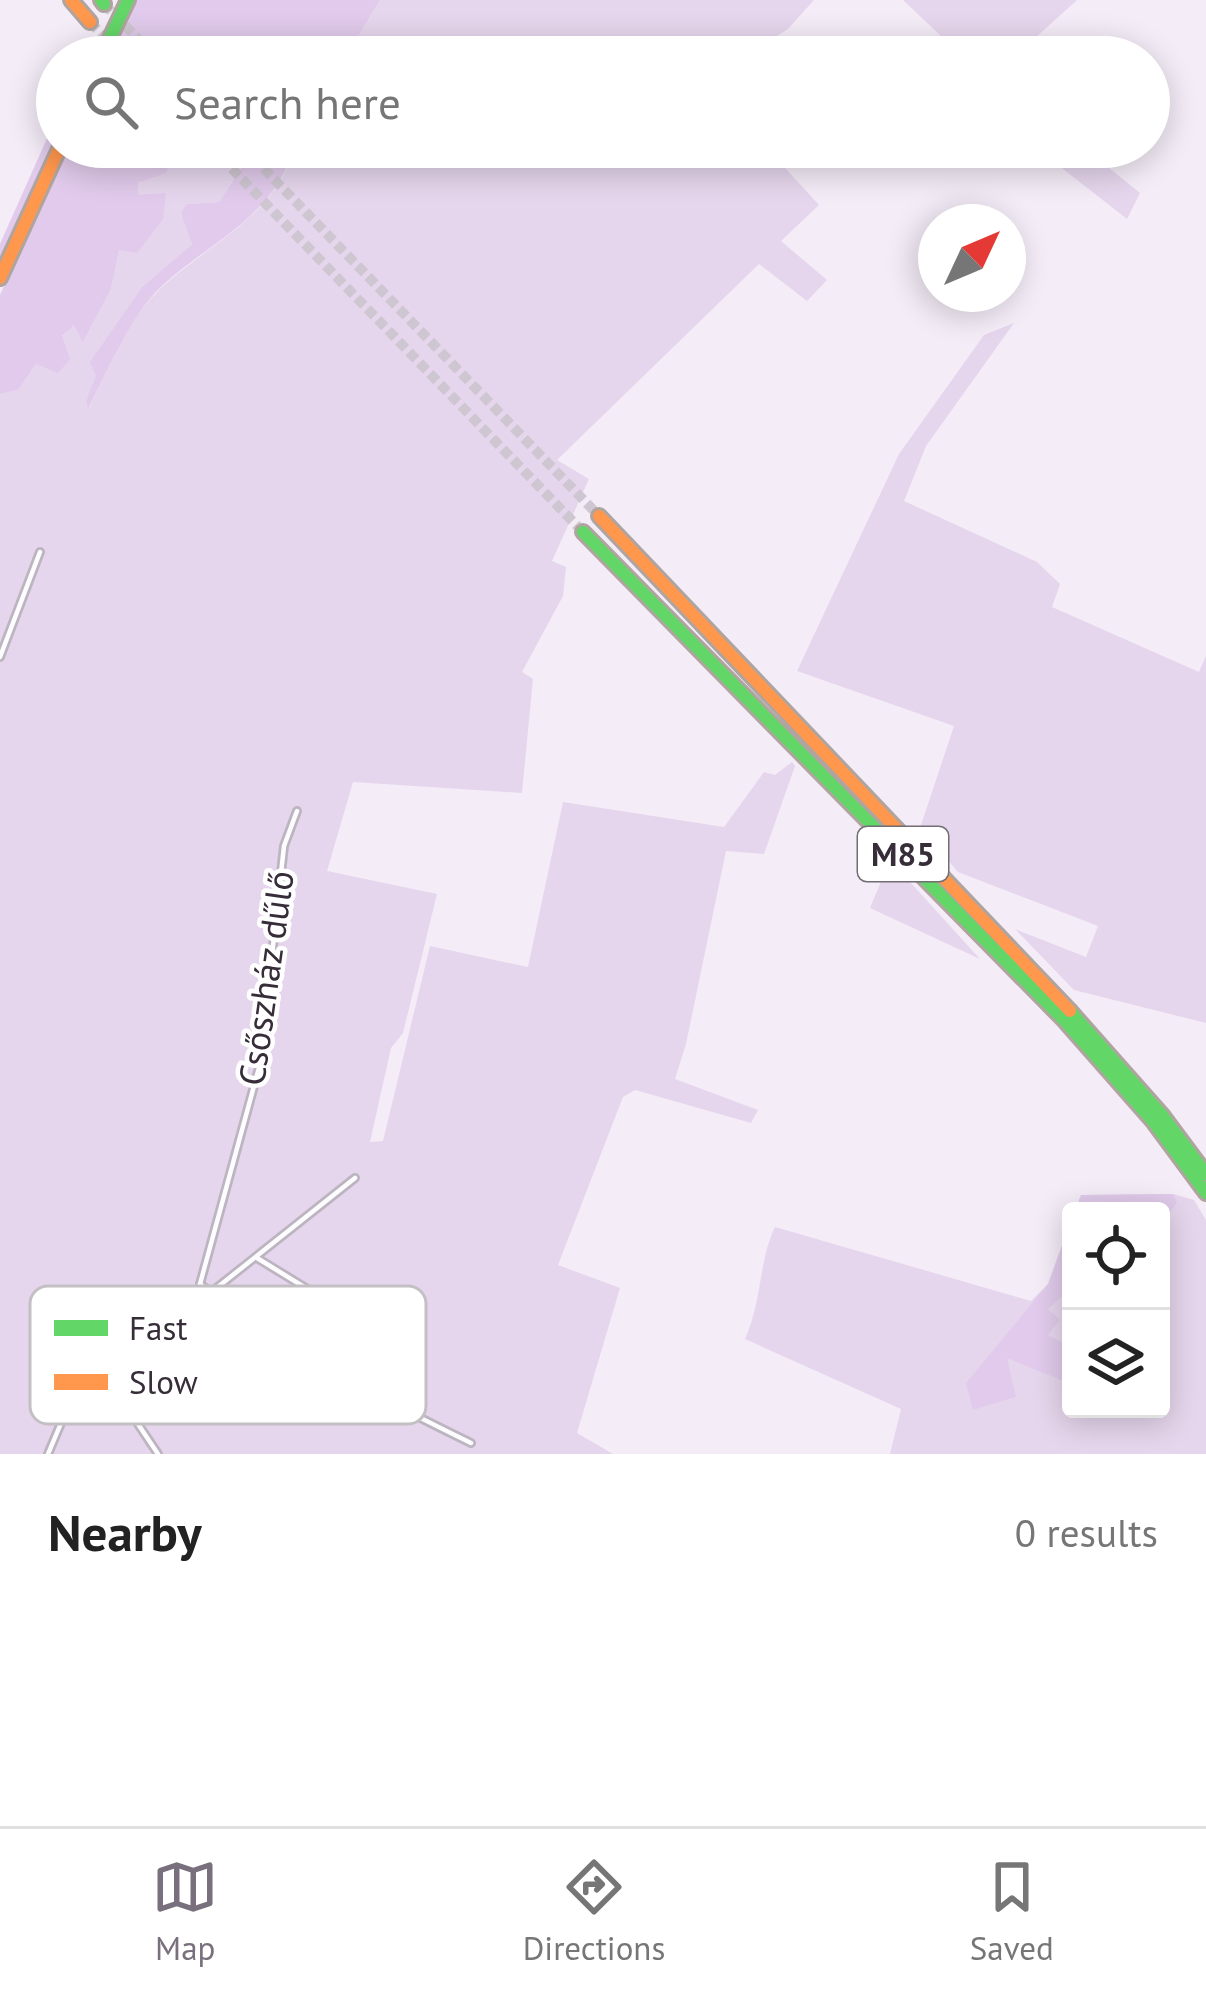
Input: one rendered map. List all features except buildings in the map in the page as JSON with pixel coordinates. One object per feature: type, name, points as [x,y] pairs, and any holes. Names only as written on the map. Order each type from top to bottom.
[{"type":"main road","points":[[71,0],[90,22]]},
{"type":"main road","points":[[110,36],[128,0]]},
{"type":"main road","points":[[0,278],[50,168]]},
{"type":"main road","name":"M85","points":[[599,516],[1099,1043],[1162,1114],[1206,1174]]},
{"type":"main road","name":"M85","points":[[583,532],[1064,1021],[1152,1120],[1206,1193]]},
{"type":"street","points":[[0,657],[40,552]]},
{"type":"street","name":"Csőszház dűlő","points":[[200,1284],[260,1064],[284,847],[297,811]]},
{"type":"street","points":[[222,1286],[355,1178]]},
{"type":"street","points":[[257,1258],[302,1286]]},
{"type":"street","points":[[426,1420],[471,1443]]},
{"type":"street","points":[[48,1454],[61,1424]]},
{"type":"street","points":[[138,1424],[158,1454]]},
{"type":"shaded area","points":[[136,0],[380,0],[359,36],[119,36]]},
{"type":"shaded area","points":[[380,0],[814,0],[777,36],[359,36]]},
{"type":"shaded area","points":[[903,0],[1077,0],[1037,36],[941,36]]},
{"type":"shaded area","points":[[36,163],[36,168],[45,168],[0,266],[0,244]]},
{"type":"shaded area","points":[[58,168],[168,168],[166,173],[138,183],[139,195],[166,193],[163,219],[137,253],[119,250],[111,289],[83,342],[74,325],[62,336],[70,359],[58,373],[36,364],[18,390],[0,394],[0,295]]},
{"type":"shaded area","points":[[166,168],[241,168],[219,202],[188,204],[182,213],[192,244],[143,286],[86,401],[89,406],[145,306],[173,277],[256,212],[286,168],[785,168],[819,205],[781,241],[827,280],[807,301],[759,264],[557,460],[589,479],[552,561],[566,567],[563,596],[522,672],[533,679],[522,793],[353,782],[327,871],[437,894],[403,1033],[391,1048],[370,1142],[383,1141],[430,946],[528,967],[563,802],[724,827],[764,772],[775,775],[792,762],[795,766],[764,854],[726,851],[675,1079],[758,1110],[751,1123],[635,1090],[623,1097],[558,1265],[620,1288],[577,1433],[613,1454],[0,1454],[0,394],[18,390],[74,324],[84,340],[111,289],[119,249],[139,195],[138,183]]},
{"type":"shaded area","points":[[241,168],[286,168],[254,212],[154,294],[126,334],[88,408],[86,401],[96,376],[90,362],[143,286],[192,244],[181,213],[187,204],[219,202]]},
{"type":"shaded area","points":[[1062,168],[1109,168],[1140,193],[1127,219]]},
{"type":"shaded area","points":[[1014,323],[926,446],[904,501],[1037,562],[1060,584],[1052,607],[1199,672],[1206,656],[1206,1023],[1074,990],[1015,929],[1086,957],[1098,926],[958,872],[920,828],[954,726],[797,671],[899,454],[984,335]]},
{"type":"shaded area","points":[[890,860],[980,959],[870,908]]},
{"type":"shaded area","points":[[1173,1194],[1194,1200],[1206,1220],[1206,1454],[890,1454],[901,1409],[745,1339],[775,1227],[1031,1301],[1048,1284],[1062,1246],[1062,1418],[1170,1418],[1170,1202],[1078,1202],[1081,1195]]},
{"type":"shaded area","points":[[1173,1194],[1177,1202],[1170,1212],[1170,1202],[1078,1202],[1081,1195]]},
{"type":"shaded area","points":[[1062,1246],[1062,1298],[1048,1309],[1060,1320],[1048,1335],[1062,1342],[1062,1380],[1007,1358],[1016,1397],[973,1410],[966,1383],[1048,1284]]},
{"type":"tunnel","points":[[104,4],[135,36]]},
{"type":"tunnel","points":[[90,22],[104,36]]},
{"type":"tunnel","points":[[231,168],[583,532]]},
{"type":"tunnel","points":[[263,168],[599,516]]},
{"type":"traffic: fast","points":[[101,0],[104,4]]},
{"type":"traffic: fast","points":[[111,36],[128,0]]},
{"type":"traffic: fast","points":[[583,532],[1064,1020],[1152,1120],[1206,1193]]},
{"type":"traffic: fast","points":[[1070,1011],[1162,1115],[1206,1174]]},
{"type":"traffic: slow","points":[[71,0],[90,22]]},
{"type":"traffic: slow","points":[[0,278],[50,168]]},
{"type":"traffic: slow","points":[[599,516],[1070,1011]]}]
